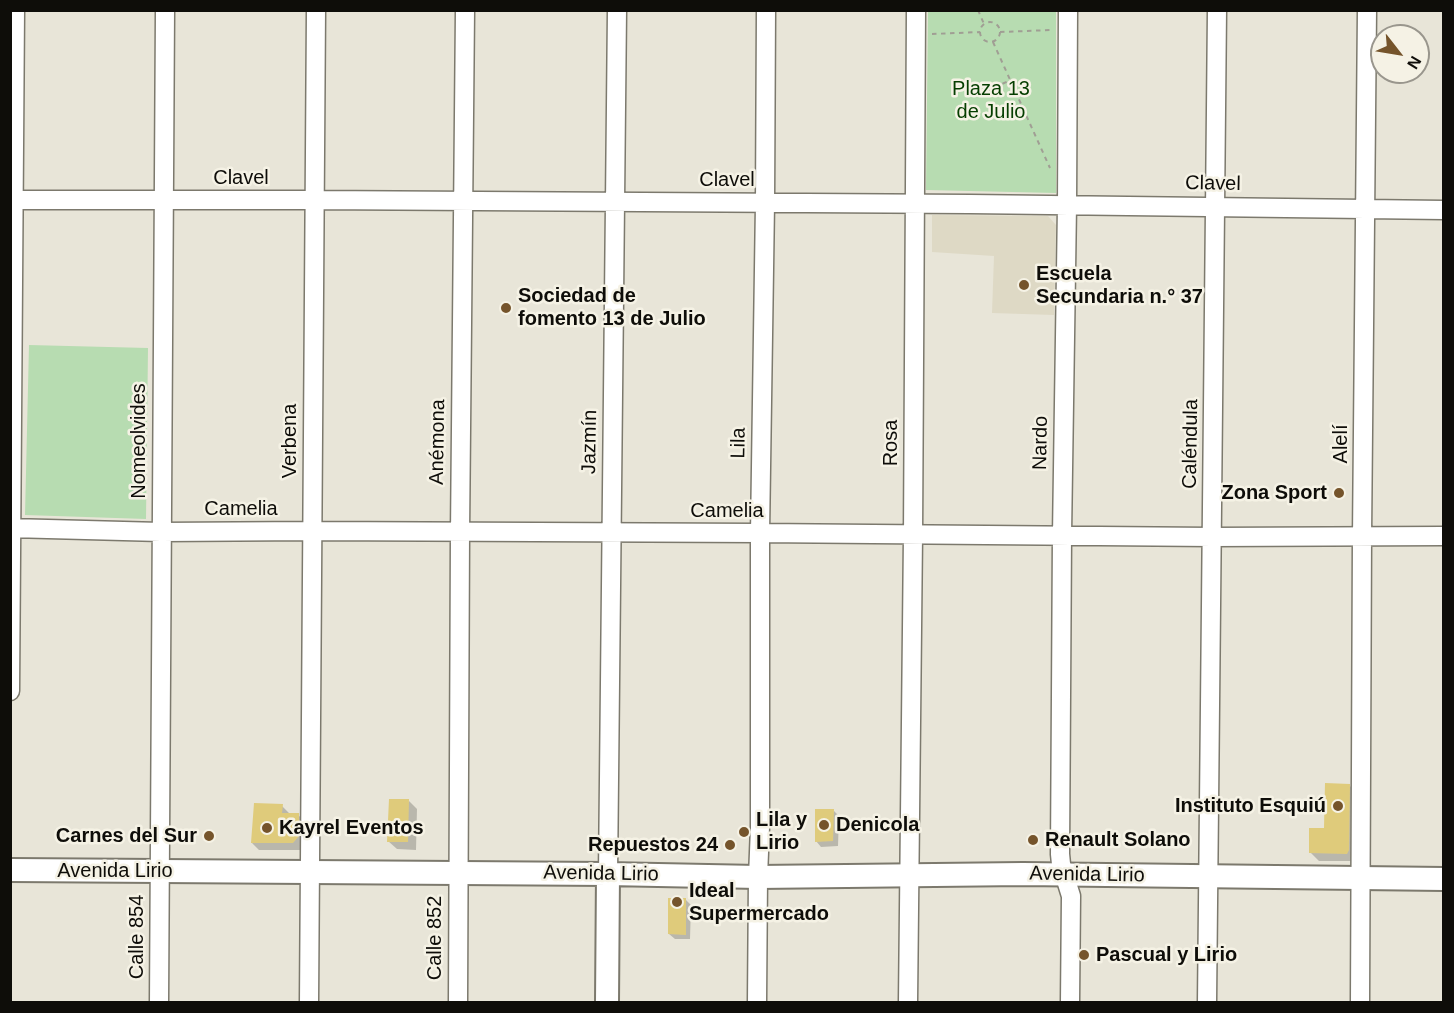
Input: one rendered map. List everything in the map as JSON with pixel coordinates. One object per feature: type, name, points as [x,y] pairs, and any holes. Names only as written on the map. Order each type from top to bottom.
[{"type":"main road","name":"Avenida Lirio","points":[[10,870],[758,877],[1065,875],[1443,879]]},
{"type":"main road","points":[[607,1002],[608,874]]},
{"type":"street","points":[[10,691],[15,10]]},
{"type":"street","name":"Nomeolvides","points":[[160,871],[165,10]]},
{"type":"street","name":"Verbena","points":[[309,1002],[316,10]]},
{"type":"street","name":"Anémona","points":[[458,873],[465,10]]},
{"type":"street","name":"Jazmín","points":[[608,874],[617,10]]},
{"type":"street","name":"Lila","points":[[757,1002],[766,10]]},
{"type":"street","name":"Rosa","points":[[908,1002],[916,10]]},
{"type":"street","name":"Nardo","points":[[1068,10],[1060,854],[1071,896],[1070,1002]]},
{"type":"street","name":"Caléndula","points":[[1207,1002],[1217,10]]},
{"type":"street","name":"Alelí","points":[[1360,1002],[1367,10]]},
{"type":"street","name":"Clavel","points":[[12,200],[1067,205],[1443,210]]},
{"type":"street","name":"Camelia","points":[[11,528],[161,532],[1443,536]]},
{"type":"street","name":"Calle 854","points":[[159,1002],[160,871]]},
{"type":"street","name":"Calle 852","points":[[458,873],[458,1002]]},
{"type":"path","points":[[978,10],[984,24]]},
{"type":"path","points":[[994,22],[999,26],[998,39],[993,42],[985,41],[980,36],[980,29],[984,24],[994,22]]},
{"type":"path","points":[[1000,32],[1068,29]]},
{"type":"path","points":[[916,35],[980,32]]},
{"type":"path","points":[[993,42],[1053,174]]},
{"type":"path","points":[[986,91],[1011,80]]},
{"type":"shaded area","name":"Escuela Secundaria n.° 37","points":[[932,215],[1048,216],[1056,225],[1054,315],[992,313],[994,256],[932,252]]},
{"type":"green space","name":"Plaza 13 de Julio","points":[[928,11],[1056,11],[1056,193],[926,190]]},
{"type":"green space","points":[[29,345],[148,348],[146,519],[25,515]]},
{"type":"building","name":"Instituto Esquiú","points":[[1325,783],[1350,784],[1349,850],[1347,854],[1309,853],[1309,828],[1324,828]]},
{"type":"building","points":[[389,799],[409,799],[408,842],[387,842]]},
{"type":"building","name":"Kayrel Eventos","points":[[254,803],[283,804],[282,813],[299,813],[299,836],[293,843],[251,843]]},
{"type":"building","name":"Denicola","points":[[815,809],[834,809],[833,841],[815,842]]},
{"type":"building","points":[[668,898],[686,898],[686,935],[668,934]]},
{"type":"place","name":"Escuela Secundaria n.° 37","points":[[1024,285]]},
{"type":"place","name":"Sociedad de fomento 13 de Julio","points":[[506,308]]},
{"type":"place","name":"Zona Sport","points":[[1339,493]]},
{"type":"place","name":"Instituto Esquiú","points":[[1338,806]]},
{"type":"place","name":"Denicola","points":[[824,825]]},
{"type":"place","name":"Kayrel Eventos","points":[[267,828]]},
{"type":"place","name":"Lila y Lirio","points":[[744,832]]},
{"type":"place","name":"Carnes del Sur","points":[[209,836]]},
{"type":"place","name":"Renault Solano","points":[[1033,840]]},
{"type":"place","name":"Repuestos 24","points":[[730,845]]},
{"type":"place","name":"Ideal Supermercado","points":[[677,902]]},
{"type":"place","name":"Pascual y Lirio","points":[[1084,955]]}]
